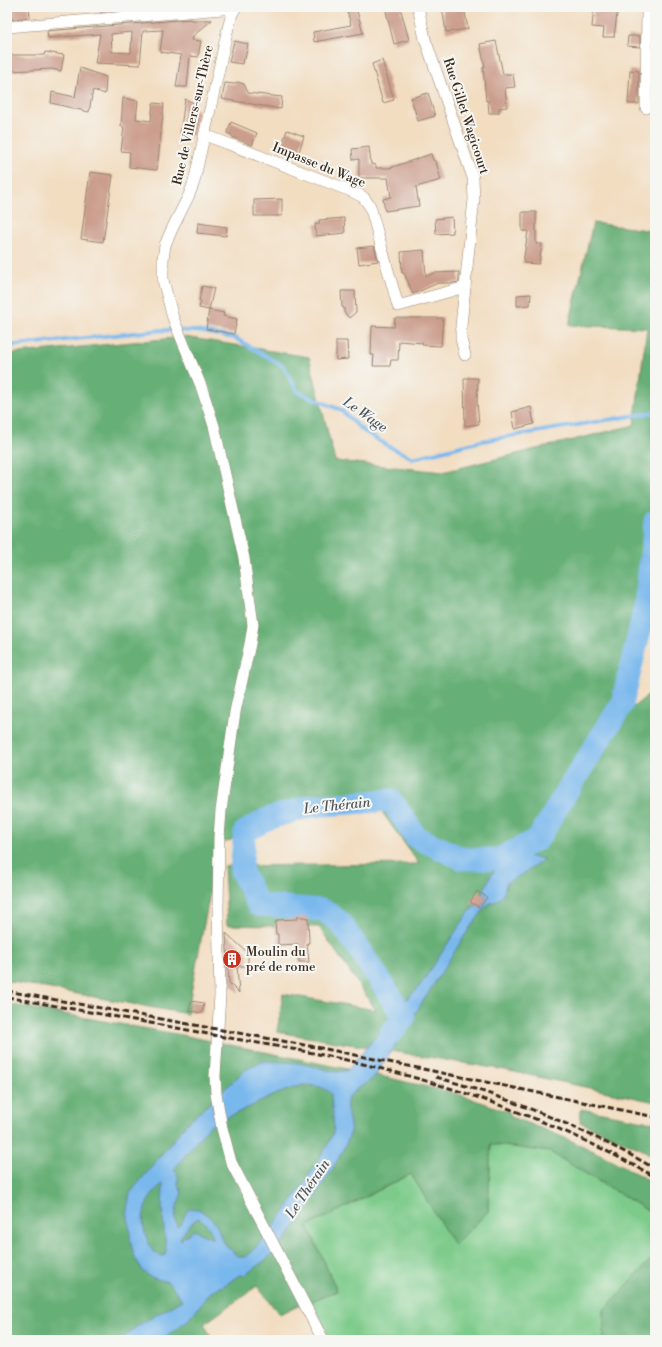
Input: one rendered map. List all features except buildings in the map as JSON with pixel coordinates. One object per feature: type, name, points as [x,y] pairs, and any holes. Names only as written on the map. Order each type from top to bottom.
[{"type":"street","points":[[7,27],[235,7]]},
{"type":"street","name":"Rue de Villers-sur-Thère","points":[[235,7],[228,28],[192,189],[172,229],[162,260],[163,280],[174,318],[201,386],[214,426],[235,515],[246,572],[253,625],[235,712],[219,824],[218,911],[220,995],[216,1035],[216,1094],[222,1128],[231,1162],[323,1340]]},
{"type":"street","name":"Rue Gillet Wagicourt","points":[[418,7],[425,39],[473,178],[474,199],[461,326],[462,344],[465,355]]},
{"type":"street","points":[[646,7],[646,108]]},
{"type":"street","name":"Impasse du Wage","points":[[204,135],[352,191],[363,197],[370,206],[398,306],[465,287]]},
{"type":"green space","points":[[593,223],[655,231],[655,542],[632,708],[655,690],[655,1061],[650,1076],[655,1078],[655,1102],[505,1070],[277,1032],[283,994],[376,1010],[319,927],[227,925],[224,866],[419,864],[375,802],[310,806],[219,845],[187,1014],[7,981],[7,354],[185,337],[309,357],[335,461],[443,472],[634,425],[647,328],[569,325]]},
{"type":"green space","points":[[7,1004],[182,1035],[376,1075],[458,1094],[509,1112],[511,1117],[603,1155],[638,1174],[655,1185],[655,1215],[550,1152],[491,1144],[488,1212],[454,1245],[411,1174],[308,1226],[337,1291],[279,1314],[257,1286],[204,1324],[213,1340],[7,1340]]},
{"type":"green space","points":[[581,1109],[655,1123],[655,1157],[641,1149],[580,1122]]},
{"type":"green space","points":[[491,1144],[550,1152],[655,1215],[655,1255],[604,1310],[604,1340],[331,1340],[311,1301],[337,1291],[308,1226],[411,1174],[454,1244],[488,1212]]},
{"type":"green space","points":[[655,1255],[655,1340],[604,1340],[604,1310]]},
{"type":"water","points":[[506,852],[544,859],[528,871],[506,883],[505,891],[501,897],[488,904],[469,929],[376,1075],[350,1096],[347,1104],[350,1126],[349,1137],[327,1177],[289,1235],[266,1260],[243,1276],[241,1274],[222,1287],[221,1286],[211,1292],[188,1320],[161,1340],[121,1340],[137,1326],[182,1300],[168,1282],[150,1277],[143,1271],[135,1258],[131,1244],[127,1209],[130,1193],[188,1122],[244,1071],[253,1065],[265,1061],[298,1063],[337,1072],[348,1070],[412,993],[415,992],[459,926],[475,905],[481,907],[487,897],[482,894],[490,877]],"holes":[[[302,1085],[322,1088],[331,1094],[334,1125],[333,1133],[319,1160],[278,1221],[264,1238],[252,1251],[244,1257],[241,1257],[235,1254],[227,1246],[223,1241],[216,1224],[200,1210],[188,1210],[180,1225],[177,1227],[175,1218],[177,1206],[182,1193],[178,1184],[178,1175],[174,1171],[209,1126],[277,1094]],[[163,1183],[162,1208],[166,1250],[165,1255],[162,1256],[154,1253],[145,1234],[143,1225],[145,1208],[155,1191]],[[199,1218],[206,1224],[213,1239],[194,1230],[181,1240],[180,1238],[183,1233],[191,1223]]]},
{"type":"waterway","name":"Le Wage","points":[[7,346],[163,330],[197,331],[235,338],[283,366],[298,392],[341,410],[362,430],[388,446],[413,458],[482,441],[655,412]]},
{"type":"waterway","name":"Le Thérain","points":[[391,1033],[404,1018],[340,922],[323,910],[258,905],[241,870],[245,832],[267,819],[310,806],[391,800],[416,837],[463,859],[499,859],[538,839],[622,704],[645,608],[655,521]]},
{"type":"railway","points":[[7,991],[321,1048],[655,1117]]},
{"type":"railway","points":[[7,997],[314,1053],[352,1061],[408,1076],[481,1099],[552,1126],[655,1177]]},
{"type":"railway","points":[[436,1077],[499,1097],[561,1121],[622,1150],[655,1169]]},
{"type":"place","name":"Moulin du pré de rome","points":[[232,959]]}]
